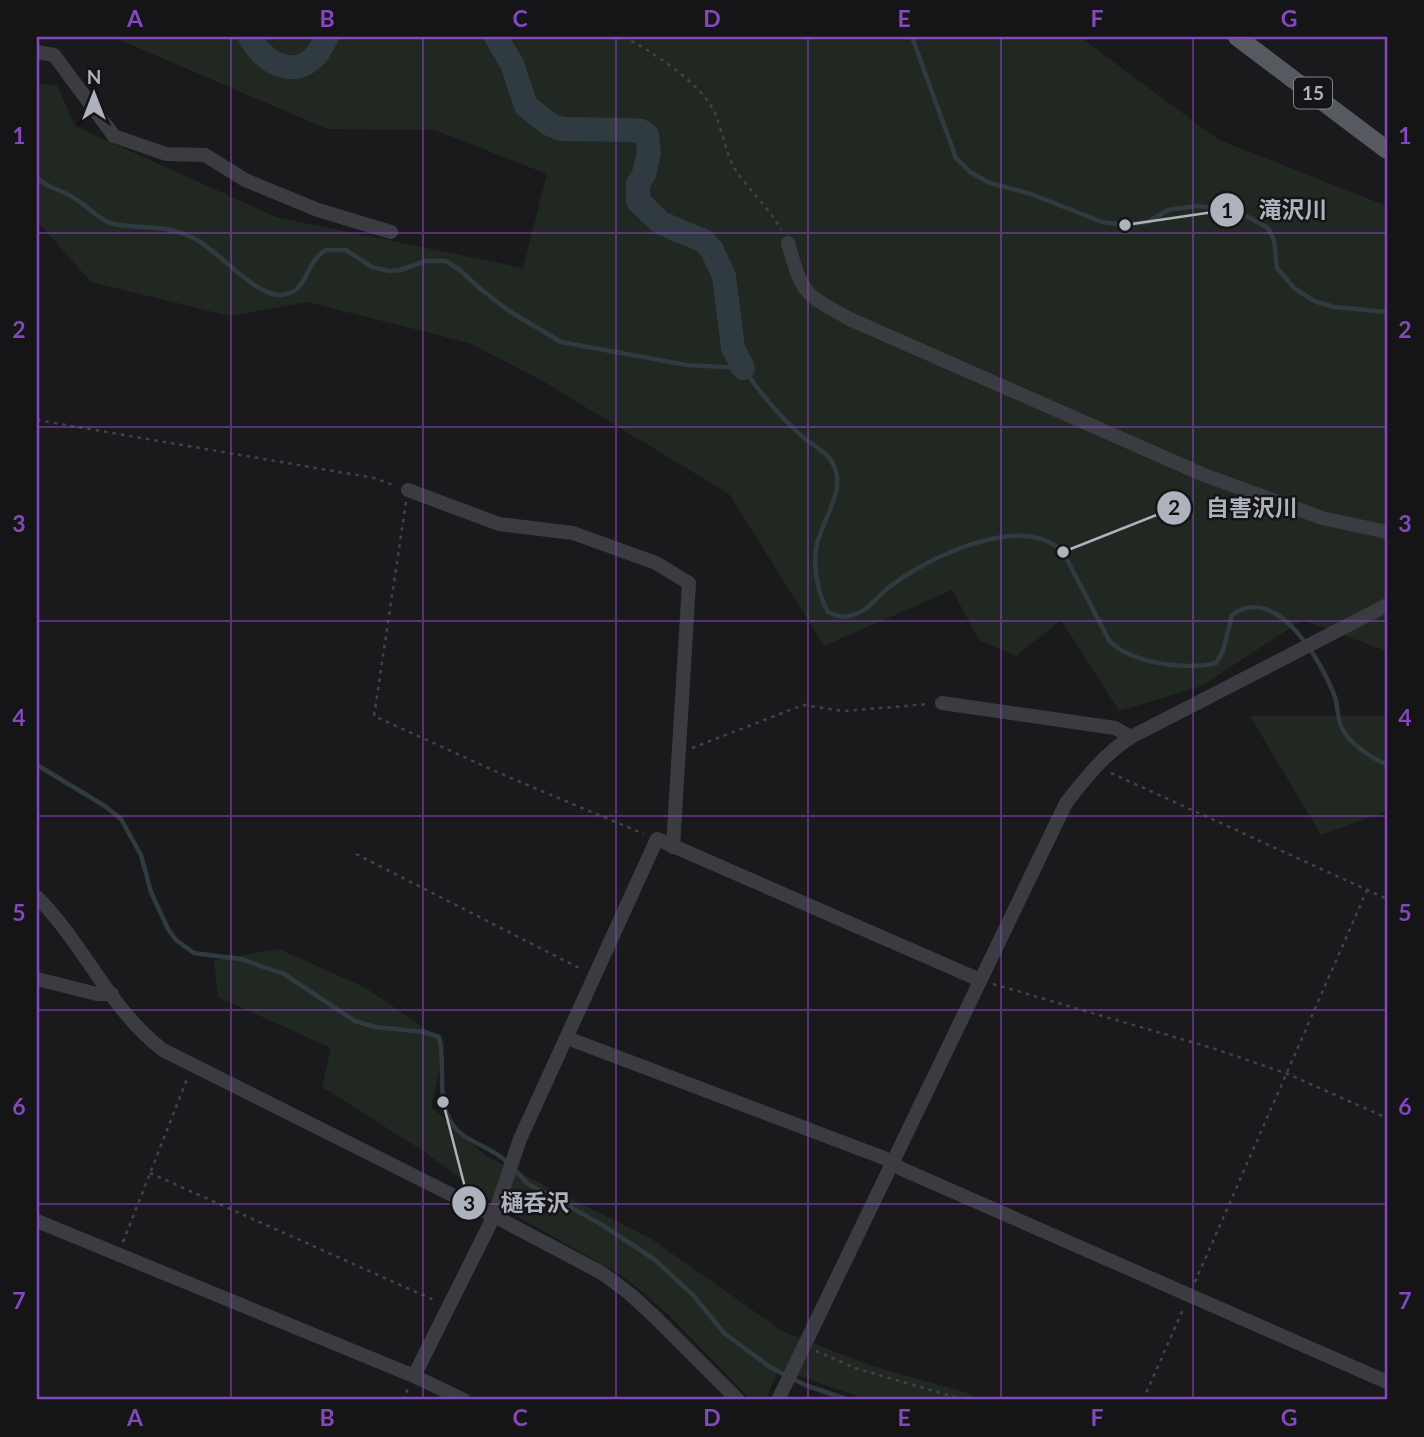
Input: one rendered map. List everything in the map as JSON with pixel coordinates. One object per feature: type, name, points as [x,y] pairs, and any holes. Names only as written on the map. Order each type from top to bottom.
[{"type":"main road","name":"15","points":[[1237,37],[1387,150]]},
{"type":"street","points":[[37,52],[54,55],[114,136],[166,153],[205,155],[245,180],[317,210],[391,232]]},
{"type":"street","points":[[788,243],[802,287],[810,297],[852,320],[1204,475],[1322,518],[1387,532]]},
{"type":"street","points":[[408,491],[499,524],[573,533],[656,564],[689,583],[673,846]]},
{"type":"street","points":[[778,1400],[1066,803],[1095,765],[1131,737],[1387,605]]},
{"type":"street","points":[[942,703],[1115,728],[1131,737]]},
{"type":"street","points":[[414,1376],[494,1216],[520,1139],[657,839],[980,980]]},
{"type":"street","points":[[37,897],[63,926],[147,1038],[163,1050],[602,1273],[630,1294],[738,1400]]},
{"type":"street","points":[[37,979],[97,994],[112,994]]},
{"type":"street","points":[[567,1038],[884,1158],[1387,1382]]},
{"type":"street","points":[[37,1221],[414,1376],[464,1400]]},
{"type":"path","points":[[624,37],[700,90],[715,113],[723,143],[735,169],[776,219],[788,243]]},
{"type":"path","points":[[37,420],[374,478],[408,491],[374,716],[506,776],[657,839]]},
{"type":"path","points":[[679,753],[803,705],[844,711],[942,703]]},
{"type":"path","points":[[1095,765],[1127,782],[1387,899]]},
{"type":"path","points":[[356,853],[595,976]]},
{"type":"path","points":[[1143,1400],[1367,890]]},
{"type":"path","points":[[980,980],[1212,1048],[1288,1074],[1387,1118]]},
{"type":"path","points":[[118,1254],[192,1065]]},
{"type":"path","points":[[150,1173],[449,1307]]},
{"type":"path","points":[[804,1346],[855,1368],[965,1400]]},
{"type":"shaded area","points":[[113,37],[1080,37],[1219,140],[1387,206],[1387,651],[1302,620],[1202,686],[1119,711],[1061,620],[1016,656],[979,640],[952,590],[824,646],[729,494],[541,380],[469,343],[307,302],[230,316],[91,282],[37,221],[37,84],[57,85],[75,126],[276,217],[523,268],[547,174],[435,130],[327,129]]},
{"type":"shaded area","points":[[1250,716],[1387,716],[1387,811],[1321,835]]},
{"type":"shaded area","points":[[279,949],[366,988],[445,1042],[431,1107],[486,1156],[650,1238],[782,1331],[872,1366],[965,1392],[978,1400],[868,1400],[779,1369],[765,1400],[751,1400],[669,1315],[623,1276],[492,1202],[422,1150],[322,1087],[331,1048],[218,997],[214,960]]},
{"type":"waterway","points":[[250,37],[270,60],[287,67],[306,63],[317,54],[327,37]]},
{"type":"waterway","points":[[496,37],[512,64],[526,106],[549,124],[561,129],[627,130],[641,131],[647,135],[649,153],[644,174],[638,184],[638,201],[661,223],[704,241],[712,250],[724,276],[733,348],[743,368]]},
{"type":"waterway","points":[[912,37],[956,158],[970,172],[990,183],[1031,194],[1102,222],[1125,225],[1148,222],[1168,210],[1197,206],[1222,209],[1248,217],[1268,228],[1274,240],[1277,268],[1294,288],[1314,301],[1334,307],[1387,312]]},
{"type":"waterway","points":[[37,178],[74,198],[108,222],[176,231],[197,240],[260,289],[270,293],[280,295],[296,289],[313,262],[326,250],[346,250],[372,267],[389,271],[426,261],[446,261],[509,311],[561,342],[687,365],[743,368],[786,421],[823,451],[836,472],[836,493],[820,534],[815,561],[821,597],[828,612],[844,617],[861,612],[905,576],[974,543],[1000,537],[1024,536],[1045,541],[1063,552],[1109,640],[1130,655],[1144,660],[1190,666],[1216,663],[1223,651],[1232,615],[1249,608],[1265,609],[1281,617],[1296,630],[1320,665],[1335,697],[1339,721],[1345,734],[1362,750],[1387,764]]},
{"type":"waterway","points":[[37,765],[105,806],[121,819],[141,855],[151,892],[168,929],[176,940],[194,953],[241,959],[284,974],[355,1021],[375,1027],[424,1032],[439,1037],[443,1099],[450,1121],[464,1136],[508,1163]]},
{"type":"waterway","points":[[514,1169],[528,1184],[599,1223],[654,1259],[693,1295],[724,1333],[770,1367],[805,1385],[849,1400]]},
{"type":"place","name":"滝沢川","points":[[1125,225]]},
{"type":"place","name":"自害沢川","points":[[1063,552]]},
{"type":"place","name":"樋呑沢","points":[[443,1102]]}]
